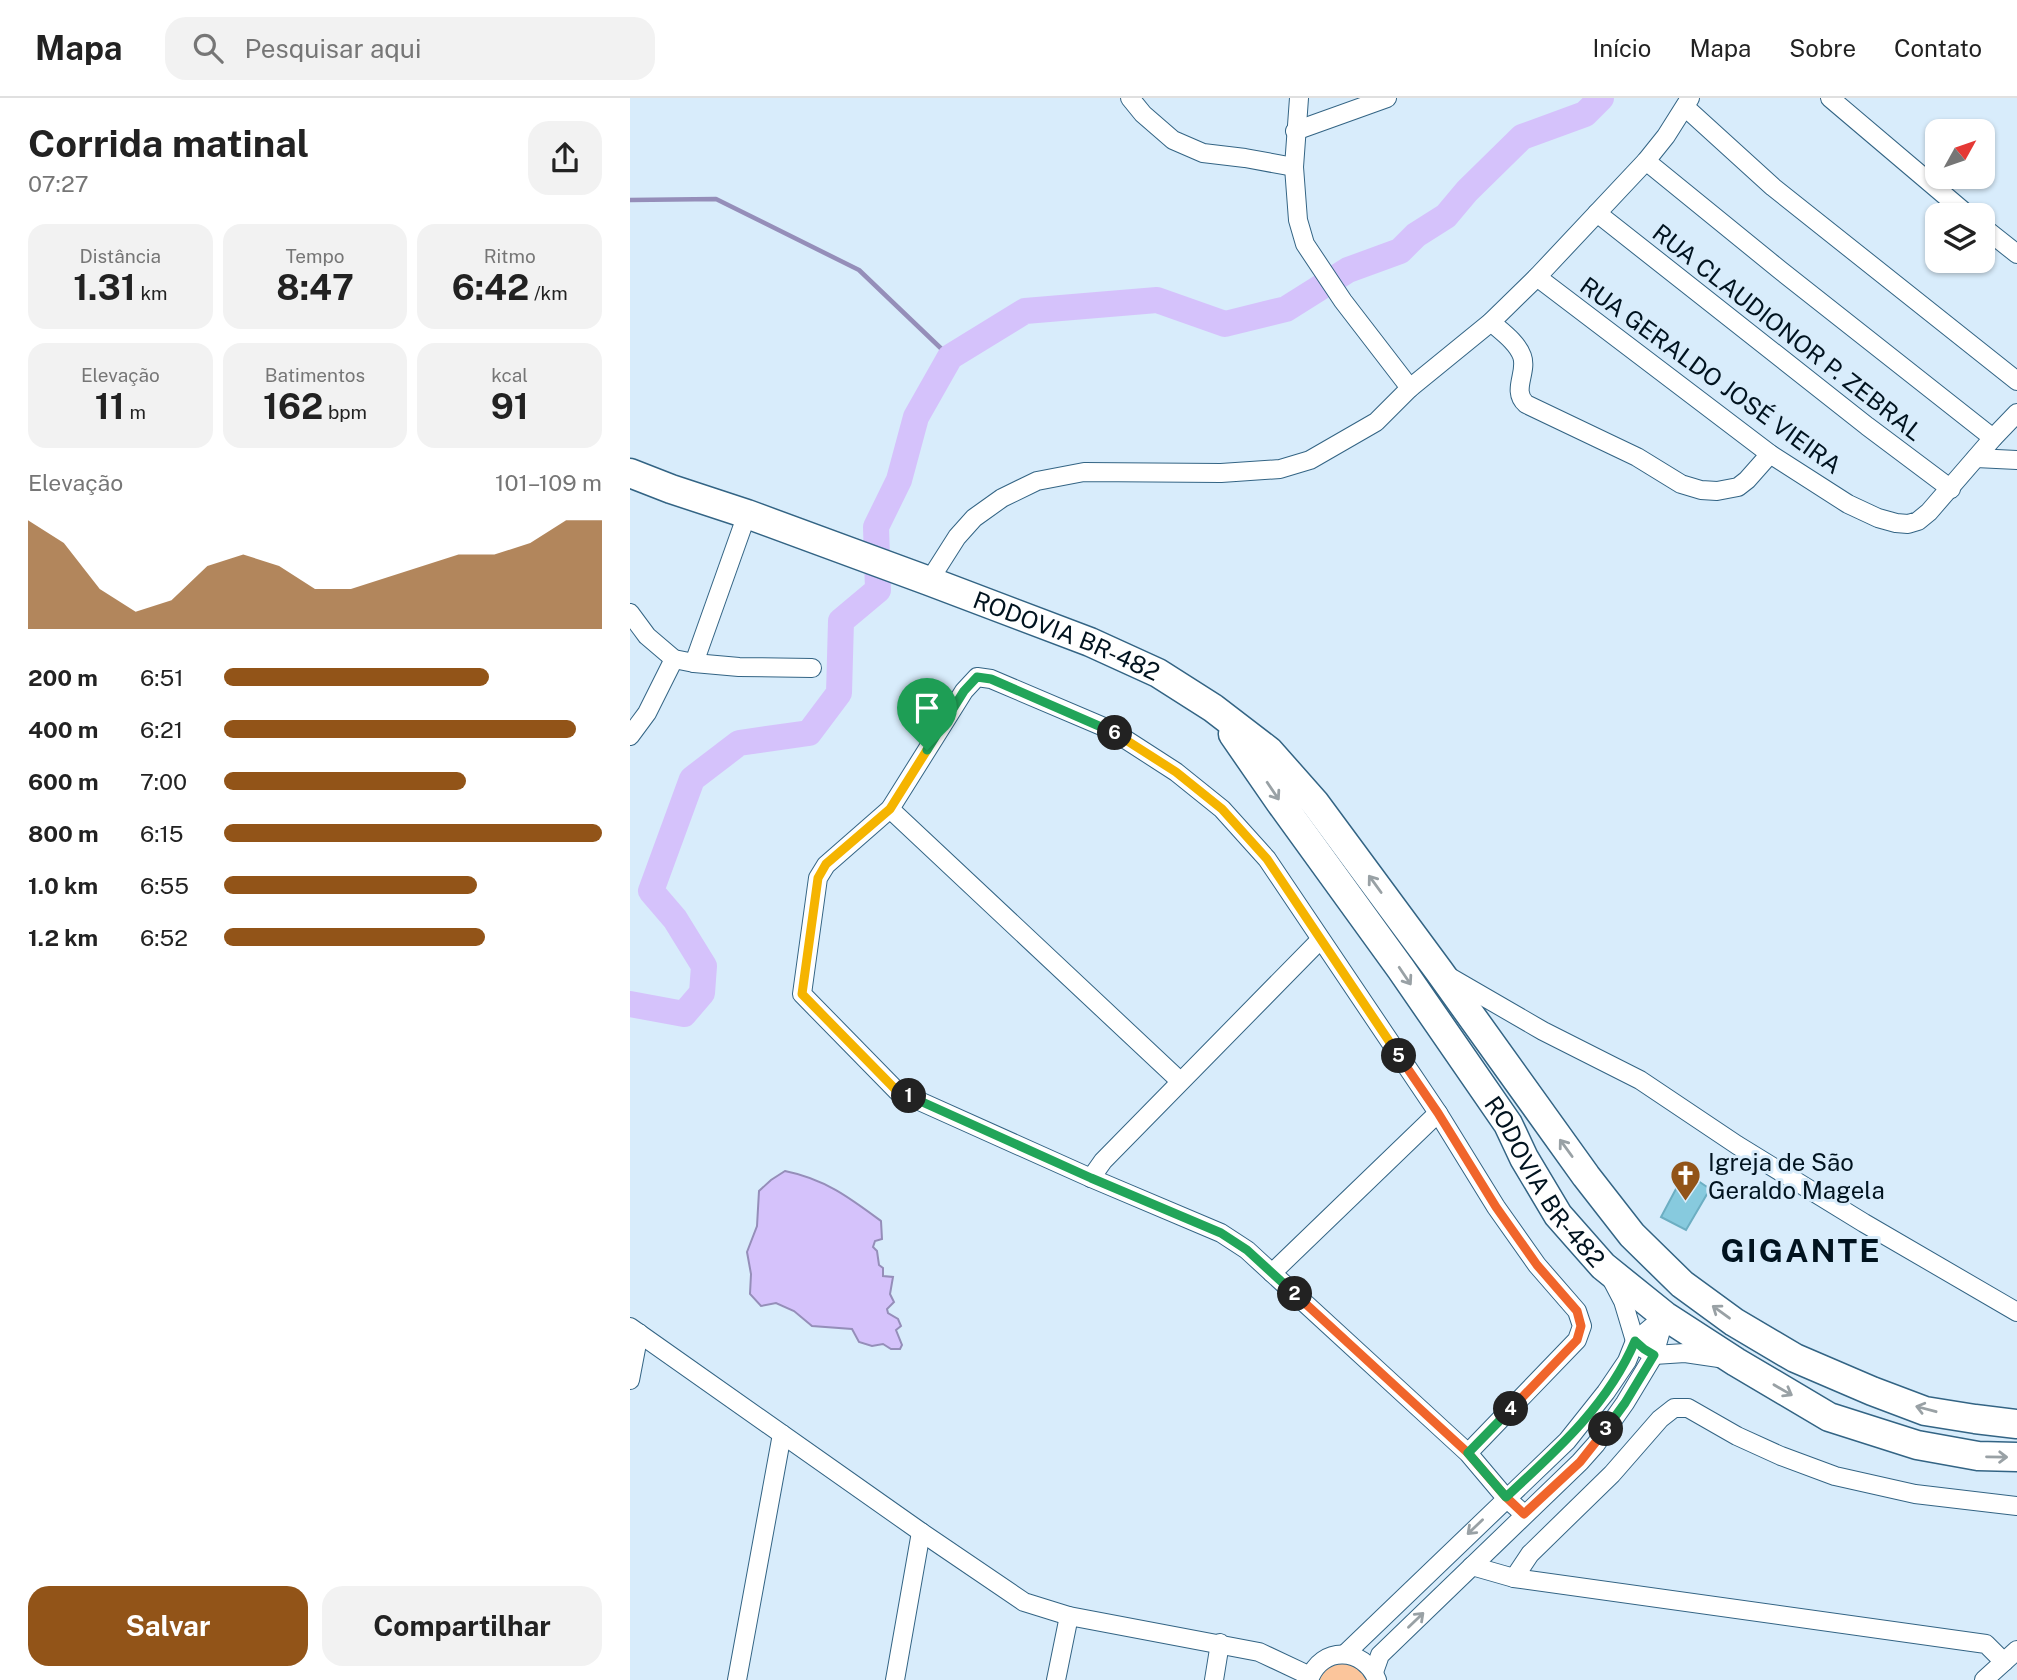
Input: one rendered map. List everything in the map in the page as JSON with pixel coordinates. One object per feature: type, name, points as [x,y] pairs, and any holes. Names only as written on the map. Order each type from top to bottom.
[{"type":"highway","name":"RODOVIA BR-482","points":[[630,473],[1090,642],[1158,673],[1220,715],[1269,751],[1315,803],[1586,1176],[1632,1235],[1682,1284],[1734,1322],[1795,1358],[1872,1391],[1926,1411],[2017,1424]]},
{"type":"highway","name":"RODOVIA BR-482","points":[[1220,715],[1508,1124],[1524,1158],[1558,1215],[1603,1266],[1665,1316],[1829,1417],[1917,1445],[1978,1456],[2017,1457]]},
{"type":"highway","points":[[1665,1316],[1678,1299],[1682,1284]]},
{"type":"street","points":[[1130,98],[1143,114],[1173,140],[1203,153],[1294,167]]},
{"type":"street","points":[[1298,98],[1294,167],[1298,220],[1305,244],[1343,301],[1410,388]]},
{"type":"street","points":[[1295,131],[1387,98]]},
{"type":"street","points":[[1830,98],[1954,203]]},
{"type":"street","points":[[916,577],[974,518],[1002,498],[1037,481],[1084,472],[1221,473],[1280,469],[1310,460],[1376,422],[1410,388],[1491,323],[1537,277],[1646,161],[1687,103],[1773,187],[2017,381]]},
{"type":"street","points":[[1646,161],[1993,438]]},
{"type":"street","name":"RUA CLAUDIONOR P. ZEBRAL","points":[[1597,213],[1827,396],[1951,489]]},
{"type":"street","points":[[1995,237],[2017,254]]},
{"type":"street","name":"RUA GERALDO JOSÉ VIEIRA","points":[[1537,277],[1770,454],[1848,504],[1878,518],[1908,524],[1918,521],[1951,489],[1993,438],[2017,414]]},
{"type":"street","points":[[1491,323],[1522,355],[1524,365],[1519,392],[1521,399],[1538,410],[1637,457],[1681,484],[1701,489],[1730,489],[1747,480],[1770,454]]},
{"type":"street","points":[[1976,458],[2017,460]]},
{"type":"street","points":[[694,663],[747,514]]},
{"type":"street","points":[[630,613],[647,636],[674,659],[739,667],[812,668]]},
{"type":"street","points":[[630,736],[647,713],[674,659]]},
{"type":"street","points":[[1468,1453],[1577,1340],[1581,1326],[1577,1311],[1537,1265],[1496,1207],[1438,1113],[1267,859],[1222,809],[1176,772],[1111,730],[991,679],[977,677],[964,691],[890,809],[826,864],[818,878],[802,994],[897,1091],[1221,1233],[1247,1250],[1468,1453],[1524,1514]]},
{"type":"street","points":[[890,809],[1180,1081]]},
{"type":"street","points":[[1091,1178],[1102,1161],[1320,940]]},
{"type":"street","points":[[1439,971],[1543,1031],[1640,1080],[1737,1145],[1852,1216],[2017,1312]]},
{"type":"street","points":[[1272,1273],[1438,1113]]},
{"type":"street","points":[[1603,1266],[1623,1301],[1635,1341],[1644,1349],[1654,1355],[1685,1353],[1736,1362]]},
{"type":"street","points":[[1345,1654],[1578,1429],[1627,1361],[1635,1341],[1665,1316]]},
{"type":"street","points":[[1375,1676],[1380,1655],[1596,1444],[1654,1355],[1665,1316]]},
{"type":"street","points":[[630,1380],[634,1330]]},
{"type":"street","points":[[634,1330],[1024,1602],[1069,1616],[1259,1652],[1310,1678],[1320,1662],[1328,1657],[1345,1654],[1362,1660],[1375,1676]]},
{"type":"street","points":[[1514,1578],[1530,1555],[1612,1474],[1660,1419],[1674,1408],[1688,1408],[1737,1436],[1835,1476],[1915,1494],[2017,1506]]},
{"type":"street","points":[[1578,1429],[1585,1438],[1596,1444]]},
{"type":"street","points":[[737,1680],[782,1434]]},
{"type":"street","points":[[895,1680],[921,1532]]},
{"type":"street","points":[[1472,1566],[1514,1578],[1986,1644],[2011,1656],[1984,1680]]},
{"type":"street","points":[[1056,1680],[1069,1616]]},
{"type":"street","points":[[1214,1680],[1220,1643]]},
{"type":"shaded area","points":[[785,1171],[825,1184],[881,1221],[882,1239],[875,1241],[873,1247],[877,1251],[879,1265],[883,1268],[883,1276],[893,1277],[890,1294],[894,1302],[887,1309],[888,1313],[898,1319],[901,1326],[896,1330],[902,1345],[900,1349],[859,1342],[852,1329],[812,1326],[794,1311],[776,1303],[761,1306],[750,1294],[751,1274],[747,1252],[757,1226],[759,1191]]},
{"type":"shaded area","points":[[1338,1663],[1355,1667],[1367,1680],[1318,1680],[1326,1669]]},
{"type":"building","name":"Igreja de São Geraldo Magela","points":[[1685,1172],[1710,1189],[1686,1230],[1661,1217]]},
{"type":"waterway","points":[[630,1004],[684,1014],[702,993],[704,966],[675,919],[651,891],[692,779],[739,743],[809,733],[839,693],[841,621],[878,590],[876,527],[899,480],[916,417],[950,357],[1025,311],[1157,300],[1225,324],[1286,309],[1348,270],[1400,251],[1416,235],[1446,216],[1467,191],[1522,137],[1585,114],[1601,98]]},
{"type":"waterway","points":[[630,200],[716,199],[859,270],[950,357]]},
{"type":"place","name":"Igreja de São Geraldo Magela","points":[[1685,1203]]},
{"type":"district","name":"GIGANTE","points":[[1801,1250]]},
{"type":"route","points":[[927,750],[890,809],[826,864],[818,878],[803,980],[802,994],[809,1003],[897,1091],[1221,1233],[1247,1250],[1468,1453],[1506,1497],[1524,1514],[1596,1444],[1654,1355],[1635,1341],[1627,1361],[1578,1429],[1506,1497],[1468,1453],[1577,1340],[1581,1326],[1577,1311],[1537,1265],[1496,1207],[1438,1113],[1267,859],[1222,809],[1176,772],[1111,730],[991,679],[977,677],[964,691],[927,750]]}]
